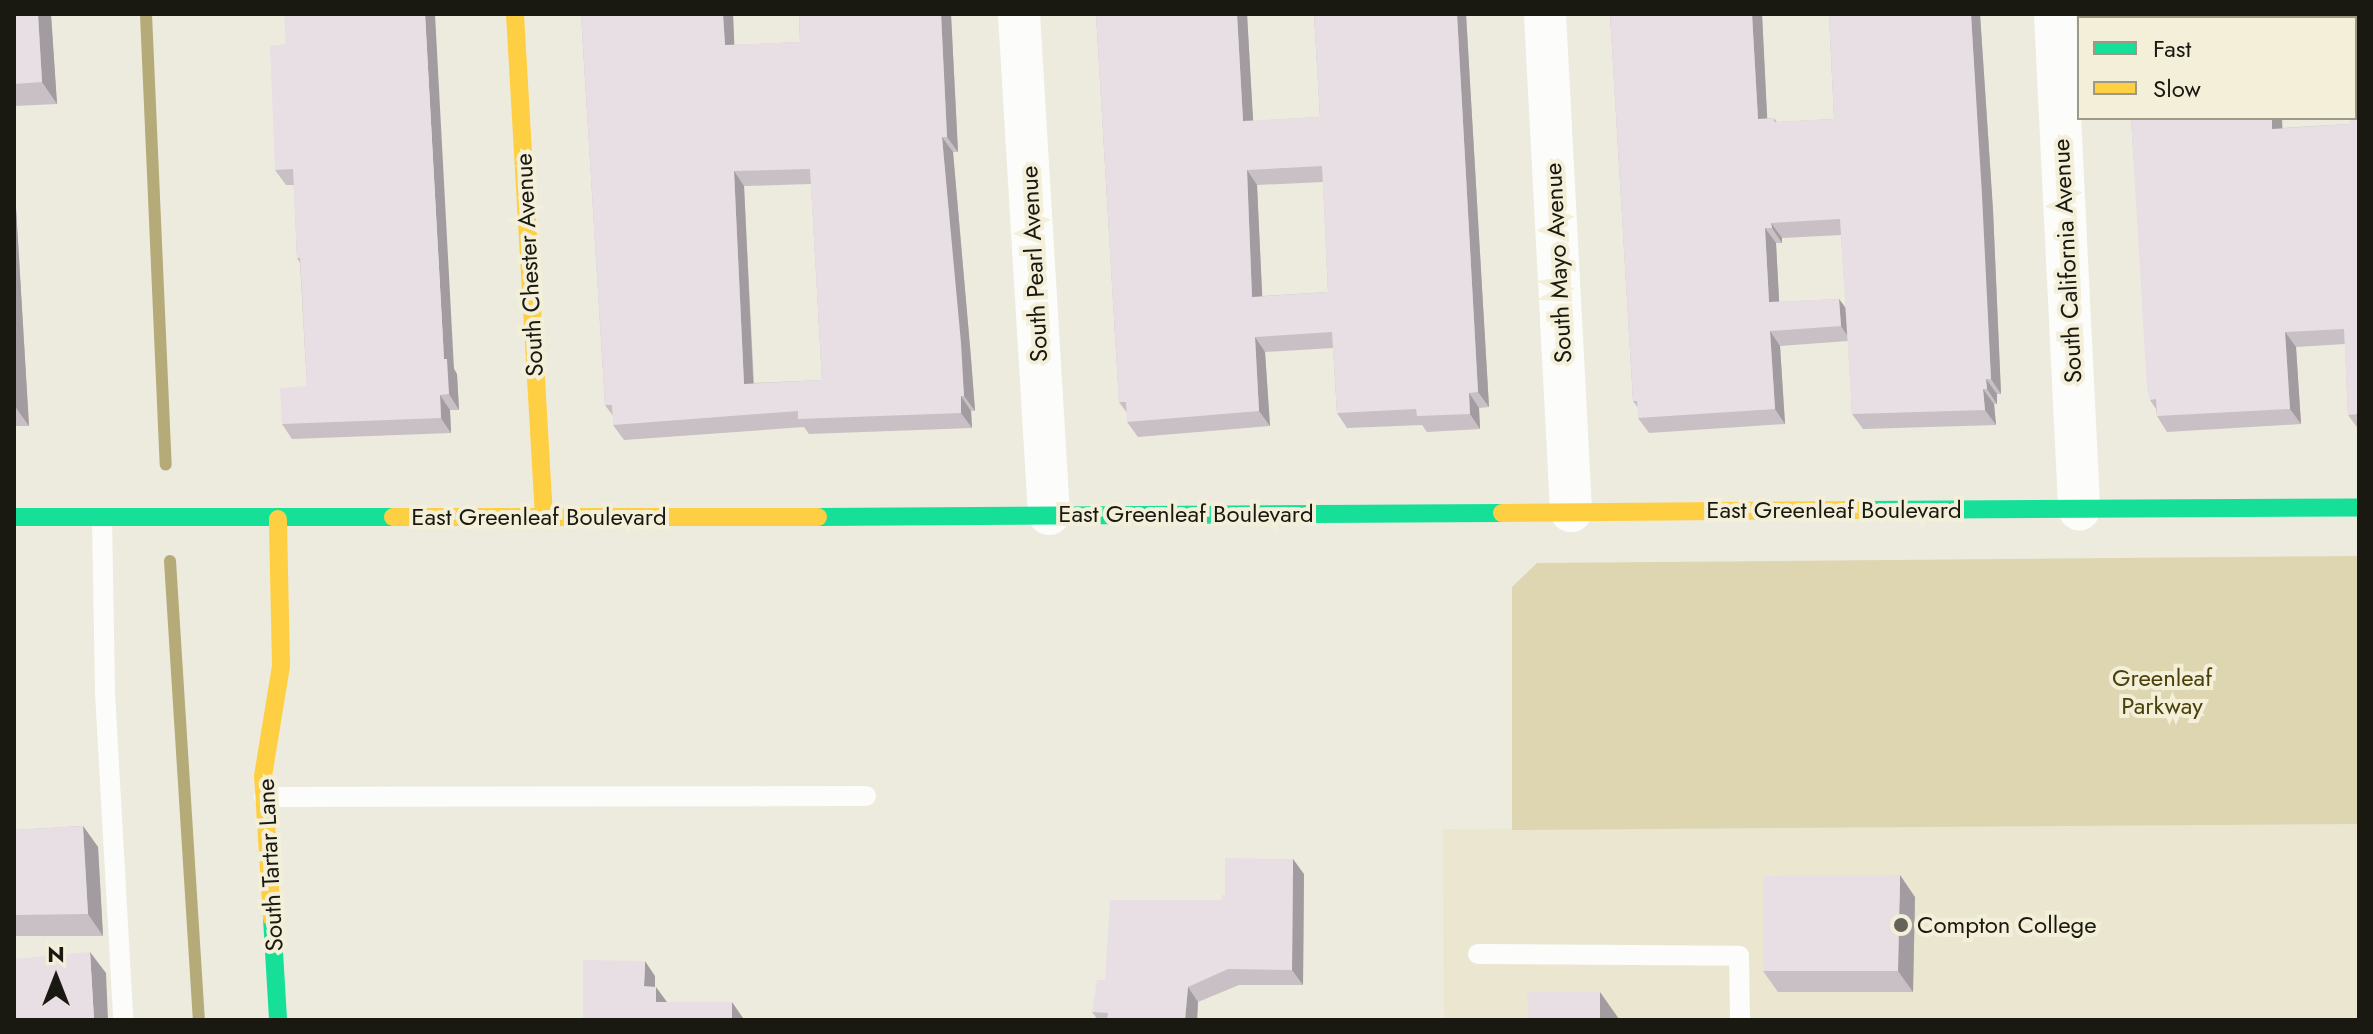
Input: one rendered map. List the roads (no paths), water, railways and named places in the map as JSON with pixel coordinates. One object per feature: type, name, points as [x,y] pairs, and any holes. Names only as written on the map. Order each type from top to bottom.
[{"type":"street","name":"South Chester Avenue","points":[[515,14],[544,517]]},
{"type":"street","name":"South Pearl Avenue","points":[[1019,14],[1049,514]]},
{"type":"street","name":"South Mayo Avenue","points":[[1545,14],[1571,511]]},
{"type":"street","name":"South California Avenue","points":[[2055,14],[2079,509]]},
{"type":"street","name":"East Greenleaf Boulevard","points":[[14,517],[278,519],[2359,507]]},
{"type":"street","name":"South Tartar Lane","points":[[278,519],[281,666],[263,776],[278,1020]]},
{"type":"lane","points":[[102,518],[105,678],[123,1020]]},
{"type":"lane","points":[[264,797],[866,796]]},
{"type":"lane","points":[[1478,954],[1739,956],[1740,1020]]},
{"type":"waterway","points":[[146,14],[166,465]]},
{"type":"waterway","points":[[170,561],[199,1020]]},
{"type":"place","name":"Compton College","points":[[1901,925]]},
{"type":"park label","name":"Greenleaf Parkway","points":[[2162,692]]}]
